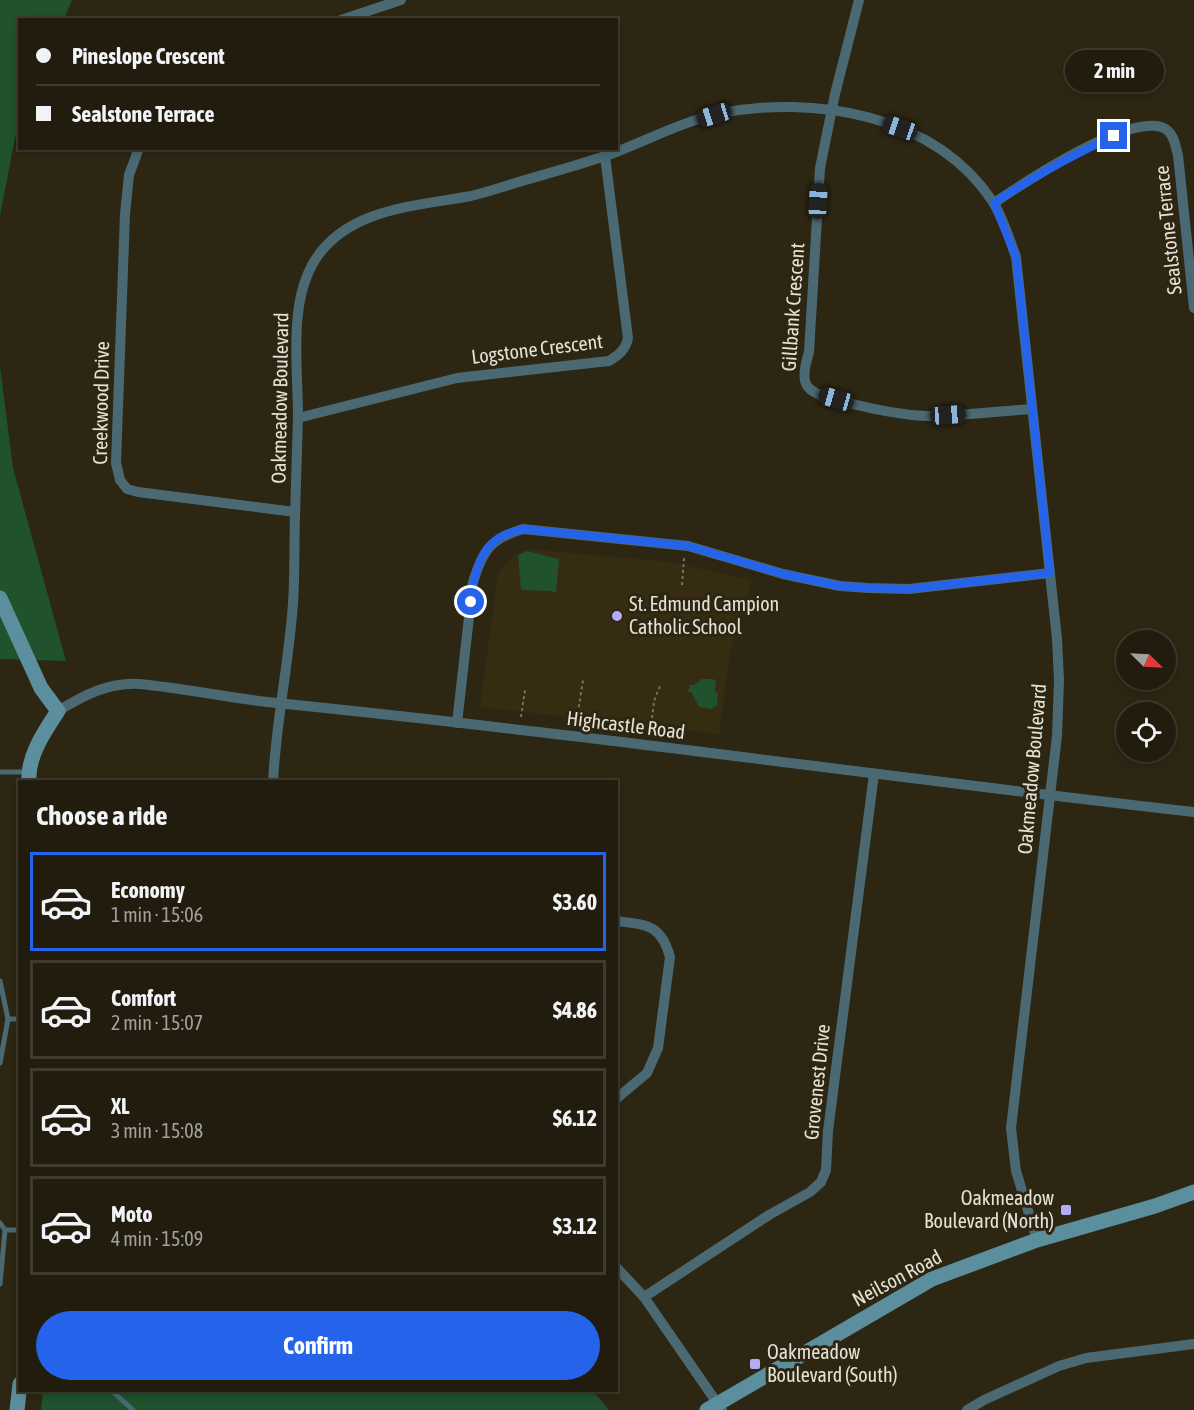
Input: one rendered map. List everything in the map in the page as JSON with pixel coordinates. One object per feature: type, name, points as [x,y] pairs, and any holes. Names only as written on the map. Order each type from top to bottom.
[{"type":"main road","points":[[0,598],[41,688],[58,711],[37,747],[28,777]]},
{"type":"main road","name":"Neilson Road","points":[[716,1408],[932,1279],[1037,1240],[1155,1206],[1194,1192]]},
{"type":"main road","name":"Neilson Road","points":[[1155,1206],[1194,1203]]},
{"type":"main road","points":[[17,1410],[19,1392]]},
{"type":"street","points":[[347,18],[401,0]]},
{"type":"street","points":[[832,109],[859,0]]},
{"type":"street","name":"Oakmeadow Boulevard","points":[[273,780],[280,702],[293,602],[298,318],[302,294],[311,267],[331,241],[355,224],[378,214],[476,195],[605,156],[714,115],[746,109],[832,109],[911,132],[964,167],[994,203],[1016,257],[1057,639],[1059,680],[1057,736],[1011,1128],[1013,1159],[1037,1240]]},
{"type":"street","name":"Gillbank Crescent","points":[[832,109],[820,168],[809,352],[805,365],[807,387],[813,392],[885,412],[948,415],[1032,409]]},
{"type":"street","name":"Sealstone Terrace","points":[[994,203],[1074,153],[1129,129],[1150,124],[1167,130],[1174,138],[1178,155],[1194,308]]},
{"type":"street","name":"Creekwood Drive","points":[[138,150],[129,175],[125,214],[117,472],[127,489],[138,492],[295,512]]},
{"type":"street","name":"Logstone Crescent","points":[[298,418],[457,378],[609,361],[617,356],[626,346],[628,338],[605,156]]},
{"type":"street","points":[[457,723],[473,582],[486,550],[504,535],[531,529],[685,545],[783,574],[840,586],[868,588],[909,589],[1050,573]]},
{"type":"street","name":"Highcastle Road","points":[[58,711],[84,696],[109,686],[130,683],[1194,812]]},
{"type":"street","name":"Grovenest Drive","points":[[644,1297],[769,1215],[810,1192],[821,1182],[826,1170],[828,1131],[874,774]]},
{"type":"street","points":[[618,921],[647,925],[655,929],[666,942],[670,957],[658,1048],[647,1073],[618,1098]]},
{"type":"street","points":[[618,1269],[644,1297],[716,1408]]},
{"type":"street","points":[[967,1410],[992,1396],[1077,1360],[1194,1344]]},
{"type":"lane","points":[[0,772],[28,777]]},
{"type":"lane","points":[[0,981],[8,1019],[0,1064]]},
{"type":"lane","points":[[8,1019],[18,1019]]},
{"type":"lane","points":[[0,1223],[5,1230],[0,1284]]},
{"type":"lane","points":[[5,1230],[18,1230]]},
{"type":"lane","points":[[113,1392],[133,1410]]},
{"type":"path","points":[[682,585],[685,545]]},
{"type":"path","points":[[574,737],[583,680]]},
{"type":"path","points":[[648,746],[654,701],[660,686]]},
{"type":"path","points":[[520,730],[525,690]]},
{"type":"shaded area","name":"St. Edmund Campion Catholic School","points":[[528,549],[670,562],[752,580],[730,653],[719,734],[480,707],[498,572],[512,557]]},
{"type":"green space","points":[[0,0],[72,0],[64,18],[18,18],[18,129],[0,216]]},
{"type":"green space","points":[[0,366],[13,468],[66,661],[0,659]]},
{"type":"green space","points":[[527,551],[559,559],[556,593],[521,590],[518,555]]},
{"type":"green space","points":[[702,679],[713,679],[716,682],[717,705],[711,709],[699,707],[692,693],[688,692],[690,685]]},
{"type":"green space","points":[[43,1392],[594,1392],[609,1410],[41,1410]]},
{"type":"place","name":"St. Edmund Campion Catholic School","points":[[617,616]]},
{"type":"place","name":"Oakmeadow Boulevard (North)","points":[[1066,1210]]},
{"type":"place","name":"Oakmeadow Boulevard (South)","points":[[755,1364]]},
{"type":"route","points":[[471,602],[473,582],[486,550],[504,535],[523,529],[688,546],[783,574],[840,586],[909,589],[1050,573],[1016,257],[994,203],[1074,153],[1114,136]]}]
